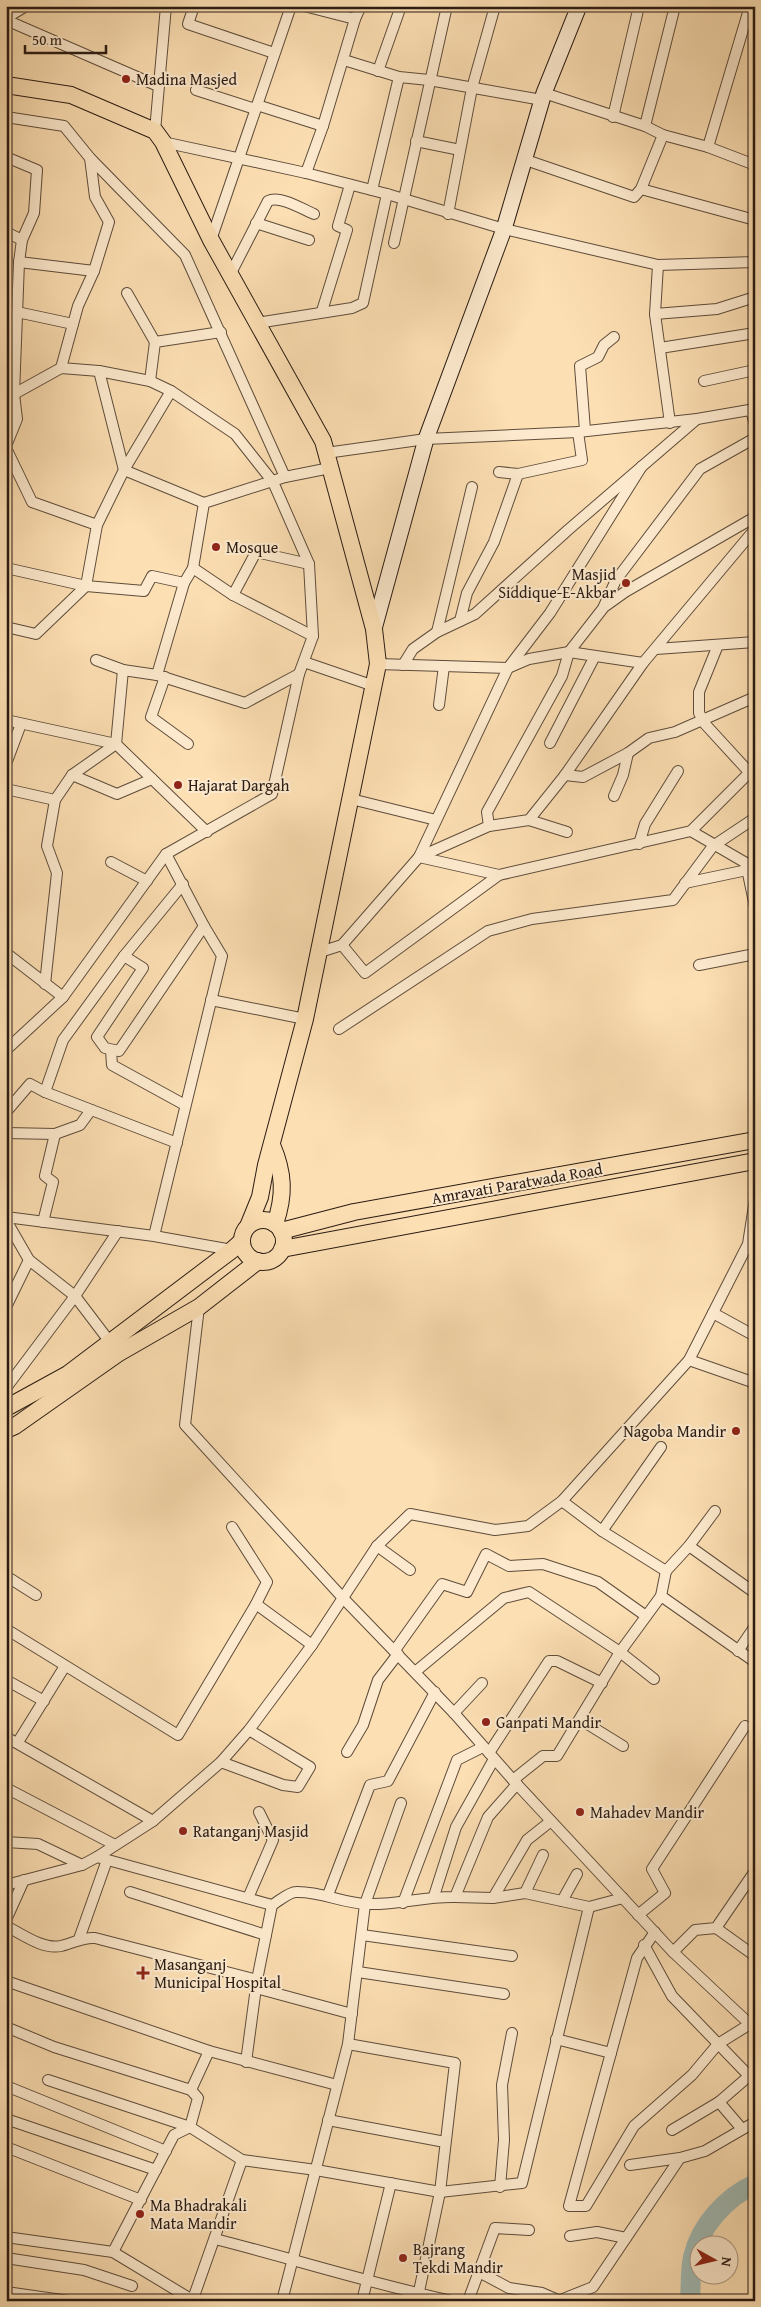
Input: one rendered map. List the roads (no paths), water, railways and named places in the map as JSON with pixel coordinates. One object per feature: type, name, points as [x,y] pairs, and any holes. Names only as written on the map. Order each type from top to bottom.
[{"type":"main road","points":[[374,629],[426,440],[504,229],[543,97],[579,6]]},
{"type":"main road","points":[[6,85],[72,96],[159,136],[211,240],[323,441],[374,629],[378,664],[305,1019],[260,1197],[249,1224],[237,1246],[115,1348],[15,1426],[6,1430]]},
{"type":"main road","name":"Amravati Paratwada Road","points":[[278,1227],[755,1140]]},
{"type":"main road","points":[[272,1145],[281,1171],[282,1204],[278,1227]]},
{"type":"main road","name":"Amravati Paratwada Road","points":[[282,1249],[755,1161]]},
{"type":"main road","points":[[237,1246],[258,1261],[268,1261],[276,1257],[282,1249],[284,1240],[278,1227],[267,1220],[258,1220],[249,1224]]},
{"type":"main road","points":[[6,1408],[115,1348],[199,1307],[258,1261]]},
{"type":"street","points":[[6,19],[26,6]]},
{"type":"street","points":[[166,6],[158,86],[159,136],[387,194],[448,214],[504,229],[658,265],[755,262]]},
{"type":"street","points":[[194,6],[188,24],[274,53]]},
{"type":"street","points":[[211,240],[291,6]]},
{"type":"street","points":[[304,6],[355,19]]},
{"type":"street","points":[[306,173],[344,60],[355,19],[361,6]]},
{"type":"street","points":[[378,71],[401,6]]},
{"type":"street","points":[[394,243],[447,6]]},
{"type":"street","points":[[448,214],[472,88],[495,6]]},
{"type":"street","points":[[613,116],[639,6]]},
{"type":"street","points":[[645,126],[675,6]]},
{"type":"street","points":[[708,147],[750,6]]},
{"type":"street","points":[[6,19],[158,86]]},
{"type":"street","points":[[344,60],[399,77],[543,97],[645,126],[663,135],[708,147],[755,165]]},
{"type":"street","points":[[372,190],[399,77]]},
{"type":"street","points":[[196,90],[323,126]]},
{"type":"street","points":[[6,117],[64,126],[90,158],[185,255],[286,476]]},
{"type":"street","points":[[524,159],[634,197],[641,189],[663,135]]},
{"type":"street","points":[[416,141],[460,150]]},
{"type":"street","points":[[6,157],[37,170],[34,213],[22,240],[19,262],[10,394],[16,419],[6,447],[32,502],[97,525]]},
{"type":"street","points":[[62,368],[78,306],[94,271],[109,222],[95,197],[90,158]]},
{"type":"street","points":[[322,311],[348,230],[338,226],[350,185]]},
{"type":"street","points":[[641,189],[755,220]]},
{"type":"street","points":[[257,323],[322,311],[352,308],[363,304],[387,194]]},
{"type":"street","points":[[230,275],[264,206],[272,199],[314,214]]},
{"type":"street","points":[[256,223],[308,240]]},
{"type":"street","points":[[6,232],[22,240]]},
{"type":"street","points":[[19,262],[94,271]]},
{"type":"street","points":[[658,265],[655,314],[670,422]]},
{"type":"street","points":[[127,293],[155,342],[150,380]]},
{"type":"street","points":[[655,314],[717,309],[755,297]]},
{"type":"street","points":[[17,312],[73,324]]},
{"type":"street","points":[[155,342],[221,332]]},
{"type":"street","points":[[660,348],[755,333]]},
{"type":"street","points":[[499,472],[518,474],[582,460],[580,366],[598,357],[604,345],[614,336]]},
{"type":"street","points":[[6,1050],[63,997],[166,854],[272,794],[299,674],[313,636],[309,564],[274,482],[235,434],[171,391],[150,380],[98,371],[62,368],[10,394]]},
{"type":"street","points":[[704,380],[755,370]]},
{"type":"street","points":[[98,371],[124,470]]},
{"type":"street","points":[[6,628],[36,634],[86,586],[97,525],[124,470],[171,391]]},
{"type":"street","points":[[124,470],[204,503],[274,482],[328,460],[426,440],[582,431],[697,419],[753,410],[755,424]]},
{"type":"street","points":[[403,666],[413,649],[438,632],[475,614],[697,419]]},
{"type":"street","points":[[489,826],[487,812],[562,676],[569,652],[604,607],[616,580],[700,469],[755,438]]},
{"type":"street","points":[[320,952],[342,945],[419,857],[508,668],[550,614],[642,466]]},
{"type":"street","points":[[460,621],[467,593],[494,542],[518,474]]},
{"type":"street","points":[[438,632],[472,487]]},
{"type":"street","points":[[188,744],[152,717],[184,583],[193,568],[204,503]]},
{"type":"street","points":[[604,607],[625,592],[755,517]]},
{"type":"street","points":[[529,820],[565,775],[643,663],[755,528]]},
{"type":"street","points":[[233,595],[256,552],[309,564]]},
{"type":"street","points":[[6,568],[86,586],[144,591],[152,576],[184,583]]},
{"type":"street","points":[[193,568],[233,595],[313,636]]},
{"type":"street","points":[[656,649],[755,642]]},
{"type":"street","points":[[342,945],[365,974],[499,876],[690,831],[752,769],[702,720],[699,713],[699,692],[718,645]]},
{"type":"street","points":[[378,664],[508,668],[529,659],[569,652],[643,663]]},
{"type":"street","points":[[550,743],[595,656]]},
{"type":"street","points":[[96,660],[123,670],[161,676],[245,703],[299,674]]},
{"type":"street","points":[[304,662],[374,686]]},
{"type":"street","points":[[439,706],[444,666]]},
{"type":"street","points":[[45,984],[57,873],[48,846],[54,800],[72,775],[116,744],[123,670]]},
{"type":"street","points":[[565,775],[583,777],[628,753],[649,738],[675,732],[755,697]]},
{"type":"street","points":[[6,720],[116,744],[207,832]]},
{"type":"street","points":[[6,764],[21,724]]},
{"type":"street","points":[[614,796],[623,775],[628,753]]},
{"type":"street","points":[[639,844],[645,824],[678,771]]},
{"type":"street","points":[[72,775],[117,794],[152,779]]},
{"type":"street","points":[[6,789],[54,800]]},
{"type":"street","points":[[351,799],[436,820]]},
{"type":"street","points":[[339,1029],[488,930],[532,919],[673,900],[713,846],[755,818]]},
{"type":"street","points":[[419,857],[489,826],[529,820],[567,832]]},
{"type":"street","points":[[690,831],[713,846],[751,864]]},
{"type":"street","points":[[154,1236],[222,956],[166,854]]},
{"type":"street","points":[[419,857],[499,876]]},
{"type":"street","points":[[111,862],[147,881]]},
{"type":"street","points":[[686,883],[751,864]]},
{"type":"street","points":[[751,864],[755,906]]},
{"type":"street","points":[[45,1092],[63,1040],[124,956],[183,884]]},
{"type":"street","points":[[124,956],[143,968],[97,1037],[105,1048],[118,1051],[204,926]]},
{"type":"street","points":[[6,953],[63,997]]},
{"type":"street","points":[[699,965],[755,954]]},
{"type":"street","points":[[212,1000],[305,1019]]},
{"type":"street","points":[[111,1050],[112,1065],[185,1105]]},
{"type":"street","points":[[6,1112],[30,1084],[45,1092],[177,1143]]},
{"type":"street","points":[[6,1133],[55,1134],[80,1125],[91,1110]]},
{"type":"street","points":[[43,1222],[53,1182],[45,1176],[55,1134]]},
{"type":"street","points":[[6,1885],[102,1858],[115,1845],[153,1821],[221,1762],[249,1730],[312,1645],[342,1596],[377,1546],[410,1514],[495,1530],[528,1526],[562,1501],[689,1360],[748,1244],[755,1199]]},
{"type":"street","points":[[6,1219],[237,1246]]},
{"type":"street","points":[[6,1219],[29,1260],[75,1296],[115,1348]]},
{"type":"street","points":[[6,1388],[75,1296],[118,1231]]},
{"type":"street","points":[[6,1307],[29,1260]]},
{"type":"street","points":[[199,1307],[185,1425],[342,1596],[435,1692],[515,1782],[638,1915],[655,1932],[673,1952],[753,2024],[718,2044],[692,2075],[634,2126],[586,2206],[569,2206],[637,1958],[644,1945],[655,1932]]},
{"type":"street","points":[[713,1313],[755,1336]]},
{"type":"street","points":[[689,1360],[755,1383]]},
{"type":"street","points":[[602,1531],[661,1447]]},
{"type":"street","points":[[562,1501],[602,1531],[666,1571]]},
{"type":"street","points":[[456,1897],[488,1817],[515,1782],[542,1756],[557,1756],[620,1652],[661,1596],[666,1571],[689,1546],[715,1512]]},
{"type":"street","points":[[6,1629],[178,1735],[256,1604],[267,1582],[232,1527]]},
{"type":"street","points":[[377,1546],[410,1570]]},
{"type":"street","points":[[689,1546],[755,1593]]},
{"type":"street","points":[[347,1752],[363,1725],[378,1680],[442,1584],[467,1592],[486,1554],[509,1566],[543,1564],[598,1582],[646,1616]]},
{"type":"street","points":[[6,1576],[36,1595]]},
{"type":"street","points":[[415,1672],[504,1598],[528,1592],[620,1652],[654,1679]]},
{"type":"street","points":[[661,1596],[755,1662]]},
{"type":"street","points":[[256,1604],[312,1645]]},
{"type":"street","points":[[738,1651],[755,1626]]},
{"type":"street","points":[[434,1896],[456,1827],[489,1753],[549,1661],[557,1661],[602,1683]]},
{"type":"street","points":[[18,1742],[66,1666]]},
{"type":"street","points":[[6,1680],[44,1701]]},
{"type":"street","points":[[454,1713],[482,1683]]},
{"type":"street","points":[[328,1895],[370,1785],[388,1781],[435,1692]]},
{"type":"street","points":[[580,1720],[623,1746]]},
{"type":"street","points":[[638,1915],[665,1892],[652,1869],[745,1726]]},
{"type":"street","points":[[221,1762],[283,1785],[298,1787],[310,1766],[249,1730]]},
{"type":"street","points":[[6,1736],[153,1821]]},
{"type":"street","points":[[403,1903],[457,1760],[489,1753]]},
{"type":"street","points":[[6,1788],[115,1845]]},
{"type":"street","points":[[282,2301],[348,2044],[366,1904],[401,1804]]},
{"type":"street","points":[[248,1898],[273,1840],[259,1812]]},
{"type":"street","points":[[493,1898],[527,1840],[551,1821]]},
{"type":"street","points":[[6,1842],[38,1844],[82,1865]]},
{"type":"street","points":[[525,1893],[543,1855]]},
{"type":"street","points":[[102,1858],[272,1904],[294,1892],[328,1895],[366,1904],[403,1903],[434,1896],[493,1898],[525,1893],[589,1907],[623,1898]]},
{"type":"street","points":[[79,1939],[102,1858]]},
{"type":"street","points":[[716,1928],[752,1883],[755,1871]]},
{"type":"street","points":[[562,1900],[577,1874]]},
{"type":"street","points":[[6,1920],[24,1880]]},
{"type":"street","points":[[130,1892],[266,1935]]},
{"type":"street","points":[[246,2062],[256,1984],[272,1904]]},
{"type":"street","points":[[48,2080],[190,2127],[242,2160],[316,2170],[440,2192],[500,2187],[522,2183],[589,1907]]},
{"type":"street","points":[[6,1926],[45,1945],[62,1946],[79,1939],[95,1938],[256,1984],[352,2014]]},
{"type":"street","points":[[673,1952],[695,1930],[716,1928],[755,1956]]},
{"type":"street","points":[[362,1935],[512,1956]]},
{"type":"street","points":[[644,1945],[672,1996],[752,2079],[719,2102],[672,2130]]},
{"type":"street","points":[[358,1972],[504,1994]]},
{"type":"street","points":[[6,1981],[209,2051],[337,2085]]},
{"type":"street","points":[[6,2027],[54,2047],[191,2090],[198,2098],[190,2127],[174,2135],[113,2252]]},
{"type":"street","points":[[500,2187],[504,2140],[502,2085],[512,2033]]},
{"type":"street","points":[[556,2039],[611,2053]]},
{"type":"street","points":[[348,2044],[455,2063],[440,2192],[418,2297]]},
{"type":"street","points":[[191,2090],[209,2051]]},
{"type":"street","points":[[6,2086],[166,2151]]},
{"type":"street","points":[[719,2102],[742,2129]]},
{"type":"street","points":[[6,2119],[156,2170]]},
{"type":"street","points":[[328,2120],[445,2142]]},
{"type":"street","points":[[630,2165],[680,2158],[705,2151],[755,2122]]},
{"type":"street","points":[[6,2147],[141,2200]]},
{"type":"street","points":[[478,2272],[509,2288],[542,2293],[558,2300],[593,2287],[680,2158]]},
{"type":"street","points":[[6,2237],[113,2252],[194,2300],[242,2160]]},
{"type":"street","points":[[362,2301],[390,2183]]},
{"type":"street","points":[[468,2301],[495,2228],[529,2230]]},
{"type":"street","points":[[570,2236],[597,2232],[626,2238]]},
{"type":"street","points":[[215,2239],[293,2259],[418,2297],[452,2301]]},
{"type":"street","points":[[6,2258],[77,2268],[132,2286]]},
{"type":"street","points":[[6,2292],[69,2301]]},
{"type":"waterway","points":[[690,2301],[692,2262],[696,2245],[702,2234],[724,2205],[755,2184]]},
{"type":"place","name":"Madina Masjed","points":[[126,79]]},
{"type":"place","name":"Mosque","points":[[216,547]]},
{"type":"place","name":"Masjid Siddique-E-Akbar","points":[[626,583]]},
{"type":"place","name":"Hajarat Dargah","points":[[178,785]]},
{"type":"place","name":"Nagoba Mandir","points":[[736,1431]]},
{"type":"place","name":"Ganpati Mandir","points":[[486,1722]]},
{"type":"place","name":"Mahadev Mandir","points":[[580,1812]]},
{"type":"place","name":"Ratanganj Masjid","points":[[183,1831]]},
{"type":"place","name":"Masanganj Municipal Hospital","points":[[143,1973]]},
{"type":"place","name":"Ma Bhadrakali Mata Mandir","points":[[140,2214]]},
{"type":"place","name":"Bajrang Tekdi Mandir","points":[[403,2258]]}]
